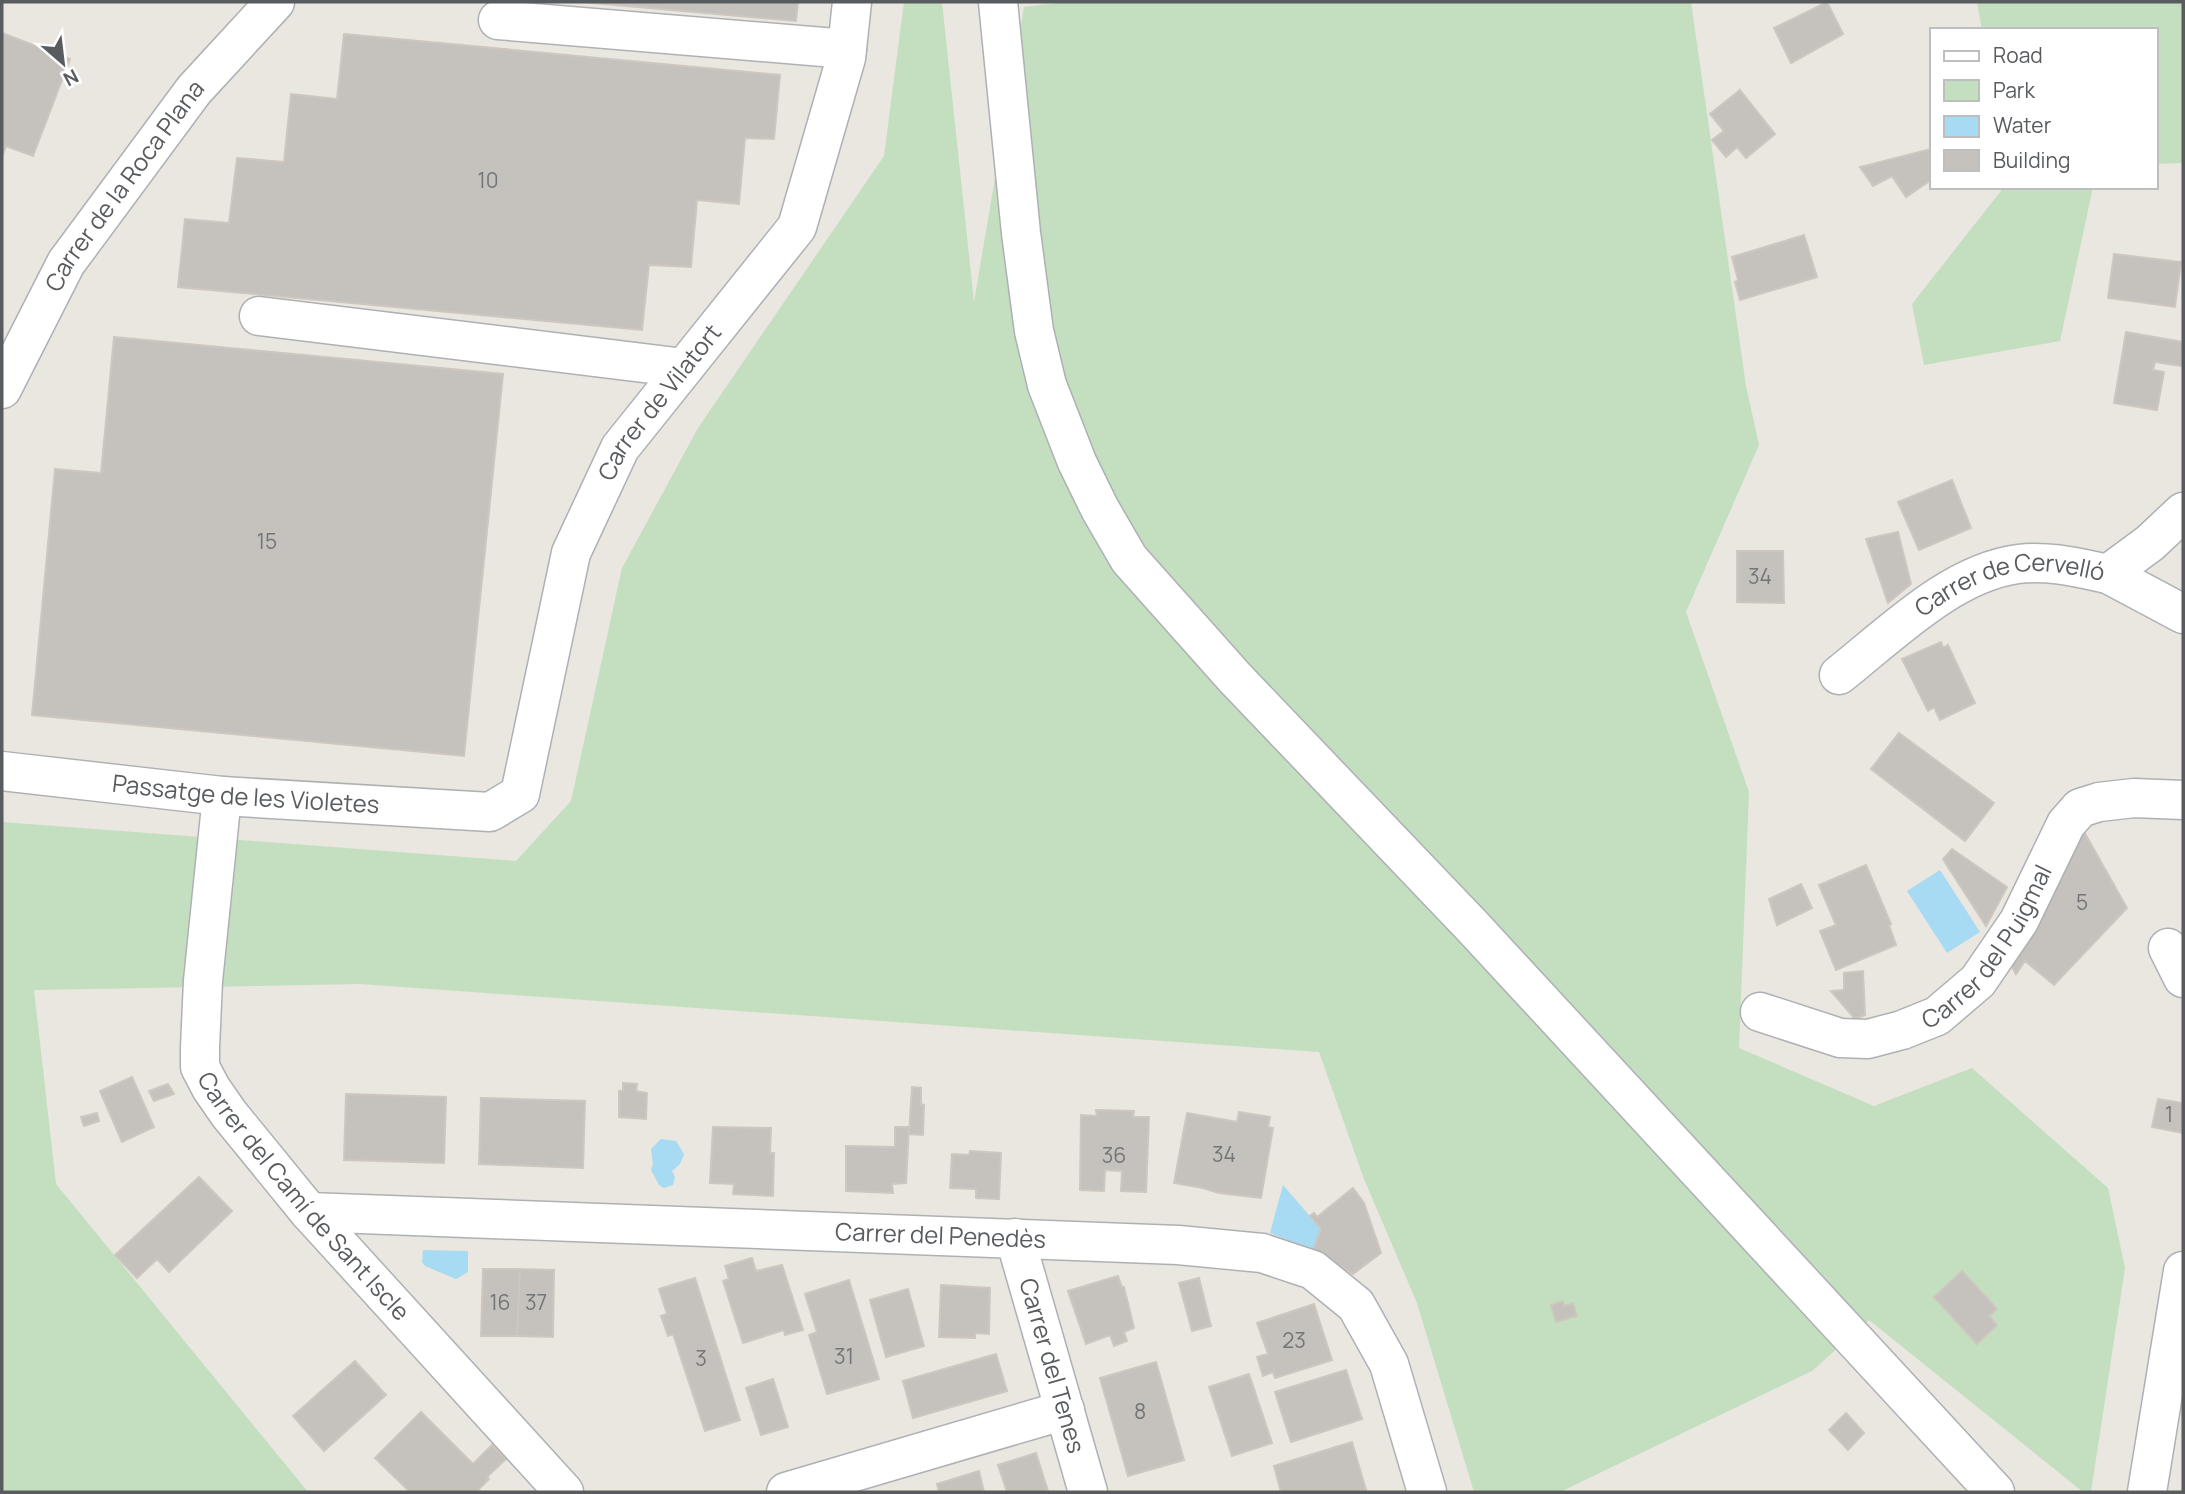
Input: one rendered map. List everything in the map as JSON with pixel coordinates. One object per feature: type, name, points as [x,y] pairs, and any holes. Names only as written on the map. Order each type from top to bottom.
[{"type":"street","name":"Carrer de la Roca Plana","points":[[2,389],[66,263],[194,90],[275,2]]},
{"type":"street","name":"Carrer de Vilatort","points":[[489,812],[520,794],[570,553],[620,448],[797,227],[846,58],[852,2]]},
{"type":"street","points":[[998,2],[1034,331],[1047,385],[1077,463],[1129,559],[1236,678],[1472,926],[1995,1492]]},
{"type":"street","points":[[498,20],[847,49]]},
{"type":"street","points":[[260,316],[684,368]]},
{"type":"street","name":"Carrer de Cervelló","points":[[1839,675],[1959,584],[1991,570],[2020,564],[2055,563],[2108,574],[2150,544],[2183,512]]},
{"type":"street","points":[[2108,574],[2183,614]]},
{"type":"street","name":"Passatge de les Violetes","points":[[2,771],[222,796],[489,812]]},
{"type":"street","name":"Carrer del Camí de Sant Iscle","points":[[222,796],[204,981],[201,1067],[211,1088],[309,1212],[564,1492]]},
{"type":"street","name":"Carrer del Puigmal","points":[[1760,1012],[1840,1038],[1868,1039],[1902,1030],[1937,1016],[1978,981],[2019,921],[2066,824],[2080,808],[2099,802],[2134,798],[2183,800]]},
{"type":"street","name":"Carrer del Penedès","points":[[309,1212],[1178,1245],[1262,1253],[1313,1270],[1356,1306],[1390,1364],[1427,1492]]},
{"type":"street","name":"Carrer del Tenes","points":[[1015,1238],[1088,1492]]},
{"type":"street","points":[[2147,1492],[2183,1271]]},
{"type":"street","points":[[786,1492],[1065,1410]]},
{"type":"green space","points":[[904,2],[942,2],[974,302],[1024,7],[1067,2],[1691,2],[1746,386],[1759,445],[1686,612],[1749,792],[1739,1048],[1874,1106],[1972,1068],[2108,1188],[2125,1268],[2091,1492],[2083,1492],[1869,1320],[1812,1371],[1560,1492],[1474,1492],[1417,1303],[1364,1179],[1319,1052],[360,984],[34,990],[56,1184],[308,1492],[2,1492],[2,822],[516,861],[571,801],[622,568],[698,428],[884,156]]},
{"type":"green space","points":[[1977,2],[2183,2],[2183,163],[2157,164],[2157,28],[1982,28]]},
{"type":"green space","points":[[2002,189],[2093,189],[2060,341],[1924,365],[1912,304]]},
{"type":"water","points":[[1940,870],[1980,932],[1947,953],[1907,891]]},
{"type":"water","points":[[661,1139],[676,1141],[684,1154],[680,1164],[672,1171],[675,1177],[673,1185],[664,1188],[659,1185],[651,1170],[651,1149]]},
{"type":"water","points":[[1283,1185],[1321,1229],[1313,1250],[1270,1233]]},
{"type":"water","points":[[423,1250],[468,1251],[468,1272],[456,1279],[425,1266],[422,1262]]},
{"type":"building","points":[[581,2],[798,2],[796,21]]},
{"type":"building","points":[[1827,2],[1843,34],[1791,63],[1774,28]]},
{"type":"building","points":[[2,33],[70,59],[33,156],[6,146],[2,157]]},
{"type":"building","points":[[344,34],[780,75],[774,139],[745,138],[739,204],[697,200],[691,267],[649,265],[642,330],[178,287],[185,219],[229,223],[237,158],[284,162],[291,94],[337,99]]},
{"type":"building","points":[[1740,90],[1775,134],[1746,158],[1737,147],[1726,157],[1712,140],[1724,131],[1710,114]]},
{"type":"building","points":[[1930,149],[1930,181],[1906,197],[1892,176],[1873,186],[1860,167]]},
{"type":"building","points":[[1804,235],[1817,277],[1740,300],[1732,257]]},
{"type":"building","points":[[2114,254],[2181,262],[2175,307],[2108,298]]},
{"type":"building","points":[[2126,332],[2183,342],[2182,366],[2155,362],[2153,370],[2164,372],[2157,410],[2114,403]]},
{"type":"building","points":[[114,337],[503,374],[464,756],[32,715],[55,469],[101,473]]},
{"type":"building","points":[[1952,480],[1971,528],[1919,550],[1898,502]]},
{"type":"building","points":[[1898,532],[1911,584],[1888,603],[1866,539]]},
{"type":"building","points":[[1737,551],[1783,551],[1784,603],[1737,602]]},
{"type":"building","points":[[1941,642],[1943,648],[1948,645],[1975,703],[1940,720],[1934,707],[1928,711],[1902,659]]},
{"type":"building","points":[[1899,733],[1994,803],[1965,841],[1871,769]]},
{"type":"building","points":[[2078,821],[2127,908],[2054,985],[2025,961],[2016,974],[2011,965]]},
{"type":"building","points":[[1952,849],[2007,887],[1986,926],[1943,859]]},
{"type":"building","points":[[1866,865],[1891,924],[1889,925],[1896,945],[1836,970],[1820,931],[1836,925],[1819,885]]},
{"type":"building","points":[[1801,884],[1812,908],[1777,925],[1769,899]]},
{"type":"building","points":[[1863,971],[1865,1015],[1855,1019],[1831,991],[1844,990],[1844,973]]},
{"type":"building","points":[[132,1077],[154,1127],[122,1142],[100,1091]]},
{"type":"building","points":[[623,1083],[637,1084],[636,1091],[647,1093],[646,1119],[619,1117],[619,1091],[623,1091]]},
{"type":"building","points":[[168,1084],[174,1094],[154,1101],[149,1091]]},
{"type":"building","points":[[912,1087],[921,1088],[921,1104],[924,1105],[923,1135],[909,1134]]},
{"type":"building","points":[[346,1094],[446,1097],[444,1163],[344,1160]]},
{"type":"building","points":[[481,1098],[585,1101],[583,1168],[479,1164]]},
{"type":"building","points":[[2158,1099],[2183,1103],[2183,1133],[2152,1127]]},
{"type":"building","points":[[1096,1110],[1134,1111],[1133,1117],[1149,1117],[1146,1192],[1121,1191],[1122,1171],[1105,1170],[1104,1191],[1080,1190],[1081,1115],[1097,1116]]},
{"type":"building","points":[[1239,1112],[1270,1117],[1268,1127],[1273,1128],[1261,1198],[1219,1193],[1174,1183],[1187,1113],[1237,1122]]},
{"type":"building","points":[[97,1113],[99,1121],[84,1126],[81,1117]]},
{"type":"building","points":[[713,1127],[771,1128],[770,1153],[774,1153],[773,1196],[733,1194],[734,1184],[710,1183]]},
{"type":"building","points":[[895,1127],[909,1127],[906,1183],[892,1184],[893,1193],[846,1191],[846,1146],[895,1147]]},
{"type":"building","points":[[970,1151],[1001,1153],[999,1199],[976,1198],[976,1189],[950,1188],[952,1154],[969,1155]]},
{"type":"building","points":[[199,1177],[232,1211],[169,1272],[157,1259],[137,1278],[115,1255]]},
{"type":"building","points":[[1353,1188],[1364,1203],[1381,1253],[1353,1274],[1313,1250],[1321,1229],[1310,1216],[1314,1213],[1317,1217]]},
{"type":"building","points":[[752,1258],[756,1271],[782,1265],[803,1330],[785,1335],[784,1330],[743,1343],[723,1281],[729,1279],[725,1266]]},
{"type":"building","points":[[483,1269],[520,1269],[517,1336],[481,1336]]},
{"type":"building","points":[[520,1269],[554,1270],[553,1337],[517,1336]]},
{"type":"building","points":[[1962,1271],[1997,1309],[1989,1316],[1997,1325],[1977,1344],[1934,1297]]},
{"type":"building","points":[[1118,1276],[1124,1287],[1134,1328],[1124,1332],[1127,1341],[1114,1346],[1110,1335],[1086,1344],[1068,1291]]},
{"type":"building","points":[[695,1278],[740,1420],[705,1431],[673,1334],[668,1336],[661,1316],[667,1314],[659,1289]]},
{"type":"building","points":[[1199,1278],[1211,1326],[1192,1331],[1179,1283]]},
{"type":"building","points":[[849,1280],[879,1379],[827,1394],[809,1335],[817,1332],[805,1294]]},
{"type":"building","points":[[941,1285],[990,1288],[989,1334],[975,1333],[975,1338],[939,1337]]},
{"type":"building","points":[[908,1289],[924,1346],[886,1357],[870,1300]]},
{"type":"building","points":[[1563,1301],[1564,1306],[1573,1303],[1577,1316],[1556,1322],[1551,1305]]},
{"type":"building","points":[[1314,1304],[1332,1360],[1275,1378],[1273,1372],[1263,1376],[1257,1357],[1268,1354],[1257,1323]]},
{"type":"building","points":[[996,1354],[1007,1391],[913,1418],[903,1381]]},
{"type":"building","points":[[355,1361],[386,1395],[324,1451],[293,1416]]},
{"type":"building","points":[[1156,1362],[1184,1460],[1128,1476],[1100,1378]]},
{"type":"building","points":[[1346,1370],[1362,1419],[1291,1442],[1275,1392]]},
{"type":"building","points":[[1249,1374],[1272,1443],[1232,1456],[1209,1387]]},
{"type":"building","points":[[773,1379],[788,1427],[761,1435],[746,1388]]},
{"type":"building","points":[[421,1412],[473,1464],[492,1445],[506,1459],[476,1492],[410,1492],[375,1458]]},
{"type":"building","points":[[1846,1413],[1864,1433],[1848,1450],[1829,1430]]},
{"type":"building","points":[[1352,1442],[1366,1490],[1281,1492],[1274,1466]]},
{"type":"building","points":[[1036,1453],[1048,1491],[1007,1492],[998,1465]]},
{"type":"building","points":[[979,1471],[984,1492],[939,1492],[937,1484]]}]
